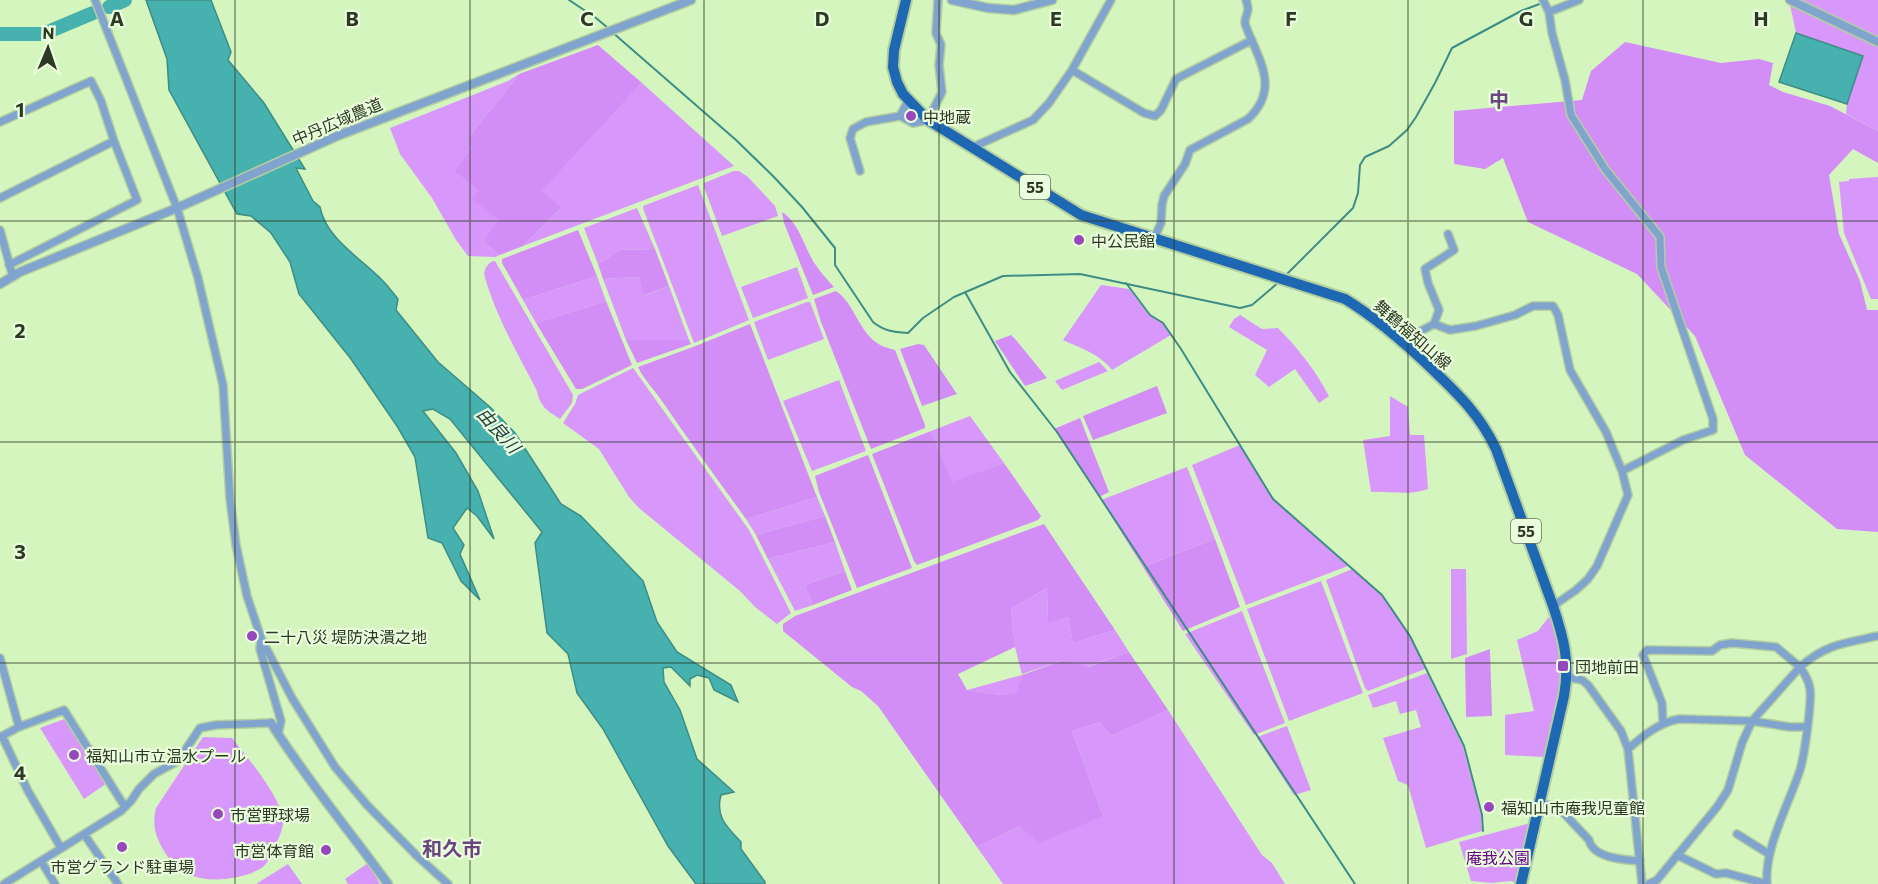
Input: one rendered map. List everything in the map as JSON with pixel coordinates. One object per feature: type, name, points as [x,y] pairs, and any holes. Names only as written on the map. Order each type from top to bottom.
[{"type":"main road","name":"舞鶴福知山線","points":[[906,0],[894,50],[893,67],[897,82],[908,100],[928,120],[1081,214],[1345,299],[1402,340],[1464,400],[1487,430],[1554,606],[1567,657],[1564,696],[1521,884]]},
{"type":"street","points":[[95,0],[177,208],[198,278],[223,385],[236,545],[247,596],[261,638],[292,698],[335,767],[367,805],[448,884]]},
{"type":"street","name":"中丹広域農道","points":[[0,284],[20,272],[177,208],[336,136],[691,0]]},
{"type":"street","points":[[860,171],[850,138],[854,129],[866,122],[900,116],[913,123],[928,120],[942,92],[939,65],[941,45],[936,33],[938,0]]},
{"type":"street","points":[[952,0],[988,8],[1014,10],[1052,0]]},
{"type":"street","points":[[973,147],[1033,120],[1049,103],[1072,70],[1111,0]]},
{"type":"street","points":[[1154,239],[1161,223],[1164,196],[1185,164],[1190,150],[1248,119],[1256,112],[1264,94],[1265,72],[1245,23],[1249,9],[1246,0]]},
{"type":"street","points":[[1543,0],[1549,12],[1571,115],[1605,169],[1660,237],[1661,267],[1713,419],[1713,430],[1683,440],[1622,471]]},
{"type":"street","points":[[1549,12],[1580,0]]},
{"type":"street","points":[[1790,0],[1878,42]]},
{"type":"street","points":[[1072,70],[1144,113],[1155,116],[1161,110],[1176,79],[1252,40]]},
{"type":"street","points":[[0,122],[91,81],[101,101],[137,200],[9,265]]},
{"type":"street","points":[[900,116],[908,100]]},
{"type":"street","points":[[0,198],[114,141]]},
{"type":"street","points":[[0,230],[13,277]]},
{"type":"street","points":[[1402,340],[1434,324],[1439,310],[1425,269],[1454,250],[1448,234]]},
{"type":"street","points":[[1434,324],[1449,330],[1476,326],[1515,315],[1533,306],[1553,306],[1558,315],[1570,370],[1601,423],[1622,471],[1628,495],[1602,556],[1587,579],[1554,606]]},
{"type":"street","points":[[1649,884],[1657,880],[1718,807],[1728,790],[1752,721],[1800,667],[1813,656],[1837,644],[1878,636]]},
{"type":"street","points":[[261,638],[260,649],[280,721],[278,734]]},
{"type":"street","points":[[1663,724],[1662,703],[1643,655],[1647,651],[1712,651],[1719,645],[1741,642],[1776,647],[1800,667],[1811,689],[1808,727],[1801,767],[1769,854],[1766,871],[1767,884],[1726,873],[1716,874],[1677,855]]},
{"type":"street","points":[[0,658],[19,727]]},
{"type":"street","points":[[1567,677],[1582,680],[1588,685],[1621,731],[1628,749],[1642,884]]},
{"type":"street","points":[[62,848],[28,791],[1,736],[64,710],[125,807]]},
{"type":"street","points":[[1628,749],[1649,731],[1679,719],[1752,721],[1790,727],[1808,727]]},
{"type":"street","points":[[4,884],[125,807],[154,774],[178,761],[200,728],[216,725],[271,723],[295,762],[344,823],[388,884]]},
{"type":"street","points":[[1539,803],[1558,807],[1596,850],[1611,857],[1640,861]]},
{"type":"street","points":[[84,834],[118,884]]},
{"type":"street","points":[[1737,834],[1769,854]]},
{"type":"street","points":[[40,861],[55,884]]},
{"type":"green space","points":[[1789,0],[1878,0],[1878,131],[1846,114],[1847,104],[1863,56],[1796,33]]},
{"type":"green space","points":[[519,74],[466,141],[474,148],[479,190],[473,199],[500,220],[483,241],[500,255],[495,257],[468,256],[432,198],[400,154],[390,128],[508,81]]},
{"type":"green space","points":[[642,83],[734,166],[523,246],[562,207],[540,191]]},
{"type":"green space","points":[[739,171],[748,177],[775,206],[778,216],[722,236],[704,183]]},
{"type":"green space","points":[[1878,177],[1878,299],[1871,299],[1844,233],[1839,182]]},
{"type":"green space","points":[[698,185],[749,320],[694,343],[643,206]]},
{"type":"green space","points":[[637,208],[655,249],[620,250],[598,264],[584,228]]},
{"type":"green space","points":[[495,261],[573,395],[572,403],[560,419],[543,406],[494,303],[484,274],[487,266]]},
{"type":"green space","points":[[797,267],[808,298],[753,318],[741,287]]},
{"type":"green space","points":[[597,276],[606,301],[536,323],[523,300]]},
{"type":"green space","points":[[639,277],[645,295],[669,286],[689,340],[626,340],[603,279]]},
{"type":"green space","points":[[1101,285],[1129,289],[1149,315],[1163,323],[1171,335],[1112,370],[1096,356],[1063,340]]},
{"type":"green space","points":[[810,302],[824,339],[768,360],[754,322]]},
{"type":"green space","points":[[1240,315],[1262,329],[1278,328],[1306,360],[1329,396],[1319,403],[1295,369],[1269,387],[1255,375],[1267,350],[1229,327]]},
{"type":"green space","points":[[1099,362],[1108,371],[1062,390],[1055,381]]},
{"type":"green space","points":[[633,368],[749,530],[791,613],[777,624],[639,508],[629,497],[599,449],[563,423],[578,395]]},
{"type":"green space","points":[[839,380],[866,451],[812,471],[783,401]]},
{"type":"green space","points":[[1390,396],[1408,407],[1410,435],[1424,435],[1428,489],[1407,493],[1371,492],[1363,440],[1390,436]]},
{"type":"green space","points":[[970,416],[1004,463],[952,483],[931,431]]},
{"type":"green space","points":[[1240,445],[1273,499],[1348,566],[1246,605],[1192,465]]},
{"type":"green space","points":[[1187,467],[1215,539],[1143,567],[1101,500]]},
{"type":"green space","points":[[817,497],[825,516],[756,535],[746,519]]},
{"type":"green space","points":[[835,542],[845,571],[805,585],[813,605],[795,611],[768,559]]},
{"type":"green space","points":[[1352,569],[1390,606],[1407,632],[1425,669],[1368,691],[1365,688],[1326,580]]},
{"type":"green space","points":[[1451,569],[1466,569],[1467,654],[1451,659]]},
{"type":"green space","points":[[1321,581],[1363,693],[1289,721],[1247,609]]},
{"type":"green space","points":[[1047,588],[1048,622],[1068,617],[1073,643],[1115,630],[1129,652],[1087,667],[1064,660],[1022,675],[1015,647],[1011,609]]},
{"type":"green space","points":[[1242,611],[1285,723],[1254,735],[1185,634]]},
{"type":"green space","points":[[1551,617],[1559,647],[1560,694],[1545,757],[1505,755],[1505,715],[1534,711],[1517,640],[1538,631]]},
{"type":"green space","points":[[1427,673],[1463,747],[1481,815],[1482,831],[1426,848],[1408,785],[1398,781],[1383,738],[1421,727],[1416,710],[1400,714],[1396,701],[1373,708],[1368,695]]},
{"type":"green space","points":[[1022,675],[1018,692],[1001,695],[967,690]]},
{"type":"green space","points":[[1168,710],[1262,855],[1272,863],[1285,884],[1003,884],[977,847],[1020,826],[1103,816],[1072,731],[1100,722],[1111,736]]},
{"type":"green space","name":"福知山市立温水プール","points":[[67,718],[107,783],[84,799],[40,728]]},
{"type":"green space","points":[[1287,726],[1311,790],[1294,795],[1257,738]]},
{"type":"green space","name":"市営野球場","points":[[203,737],[232,738],[262,778],[281,811],[283,824],[269,858],[261,868],[240,877],[215,880],[192,875],[182,870],[172,862],[156,835],[154,820],[156,808]]},
{"type":"green space","name":"庵我公園","points":[[1531,823],[1519,884],[1511,881],[1491,883],[1471,881],[1459,842]]},
{"type":"green space","points":[[368,863],[380,884],[348,884],[345,879]]},
{"type":"green space","points":[[288,864],[302,884],[256,884]]},
{"type":"shaded area","points":[[1625,42],[1721,63],[1759,59],[1773,63],[1769,85],[1783,92],[1830,106],[1878,131],[1878,163],[1853,149],[1829,175],[1839,234],[1860,281],[1867,310],[1878,310],[1878,532],[1837,529],[1745,455],[1695,336],[1637,274],[1528,222],[1503,158],[1485,169],[1454,164],[1454,111],[1582,100],[1591,71]]},
{"type":"shaded area","points":[[598,45],[642,83],[541,191],[562,207],[523,246],[500,255],[483,241],[499,220],[472,199],[479,190],[455,171],[473,148],[466,141],[519,74]]},
{"type":"shaded area","points":[[782,212],[788,216],[813,261],[834,287],[813,295],[784,223]]},
{"type":"shaded area","points":[[578,230],[597,276],[523,300],[502,263],[502,259]]},
{"type":"shaded area","points":[[655,249],[669,286],[644,295],[639,277],[603,279],[598,264],[620,250]]},
{"type":"shaded area","points":[[836,291],[847,302],[871,338],[881,346],[895,350],[925,428],[871,449],[814,299]]},
{"type":"shaded area","points":[[606,301],[632,365],[582,389],[576,389],[536,323]]},
{"type":"shaded area","points":[[750,324],[817,497],[746,519],[638,367]]},
{"type":"shaded area","points":[[1011,335],[1047,378],[1025,386],[995,341]]},
{"type":"shaded area","points":[[626,340],[689,340],[691,344],[637,363]]},
{"type":"shaded area","points":[[918,344],[924,345],[957,394],[922,406],[900,349]]},
{"type":"shaded area","points":[[1157,386],[1167,413],[1093,440],[1083,416]]},
{"type":"shaded area","points":[[1080,418],[1109,492],[1099,497],[1054,429]]},
{"type":"shaded area","points":[[931,431],[952,482],[1004,463],[1041,516],[1038,520],[917,565],[872,454]]},
{"type":"shaded area","points":[[868,455],[912,568],[857,588],[819,492],[815,476]]},
{"type":"shaded area","points":[[825,516],[835,542],[768,559],[756,535]]},
{"type":"shaded area","points":[[1044,524],[1115,630],[1073,643],[1068,617],[1048,623],[1047,588],[1011,609],[1015,647],[958,674],[967,690],[1001,695],[1017,692],[1022,675],[1064,660],[1088,667],[1129,652],[1168,710],[1111,736],[1100,722],[1072,731],[1103,816],[1039,843],[1020,826],[977,847],[878,706],[783,631],[783,624],[795,616]]},
{"type":"shaded area","points":[[1215,539],[1240,607],[1183,631],[1143,567]]},
{"type":"shaded area","points":[[845,571],[852,590],[813,605],[805,585]]},
{"type":"shaded area","points":[[1490,649],[1492,716],[1466,717],[1465,658]]},
{"type":"water","name":"由良川","points":[[146,0],[211,0],[231,52],[228,60],[264,103],[305,169],[296,168],[313,201],[320,207],[329,229],[389,287],[398,299],[396,310],[438,362],[490,407],[515,433],[561,504],[581,516],[643,581],[657,622],[677,652],[731,685],[738,702],[714,690],[709,678],[697,675],[690,679],[690,686],[671,667],[663,668],[664,682],[680,710],[697,759],[734,792],[721,795],[721,816],[741,842],[741,849],[765,884],[696,884],[668,846],[603,729],[577,693],[568,654],[547,633],[535,543],[542,532],[450,419],[433,409],[423,411],[456,453],[478,491],[494,539],[477,516],[467,508],[453,528],[464,545],[460,554],[480,600],[461,581],[442,543],[428,538],[415,457],[397,426],[351,359],[299,294],[290,262],[271,233],[251,216],[237,214],[169,90],[167,59]]},
{"type":"water","points":[[1796,33],[1863,56],[1847,104],[1779,82]]},
{"type":"waterway","points":[[109,7],[125,0]]},
{"type":"waterway","points":[[569,0],[608,28]]},
{"type":"waterway","points":[[1285,276],[1353,208],[1358,193],[1360,165],[1365,157],[1389,146],[1407,130],[1435,83],[1452,48],[1521,11],[1542,3]]},
{"type":"waterway","points":[[0,34],[43,34],[93,13]]},
{"type":"waterway","points":[[612,32],[736,140],[802,207],[835,248],[835,265],[873,322],[885,329],[908,333],[923,318],[954,297],[1003,276],[1080,274],[1240,308],[1252,305],[1279,282]]},
{"type":"waterway","points":[[1126,283],[1150,315],[1163,323],[1181,349],[1273,499],[1382,595],[1410,636],[1464,746],[1482,815],[1483,831]]},
{"type":"waterway","points":[[965,292],[1010,372],[1057,432],[1355,884]]},
{"type":"place","name":"中地蔵","points":[[911,116]]},
{"type":"place","name":"中公民館","points":[[1079,240]]},
{"type":"place","name":"二十八災 堤防決潰之地","points":[[252,636]]},
{"type":"place","name":"団地前田","points":[[1563,666]]},
{"type":"place","name":"福知山市立温水プール","points":[[74,755]]},
{"type":"place","name":"福知山市庵我児童館","points":[[1489,807]]},
{"type":"place","name":"市営野球場","points":[[218,814]]},
{"type":"place","name":"市営グランド駐車場","points":[[122,847]]},
{"type":"place","name":"市営体育館","points":[[326,850]]},
{"type":"district","name":"中","points":[[1499,99]]},
{"type":"district","name":"和久市","points":[[452,848]]}]
